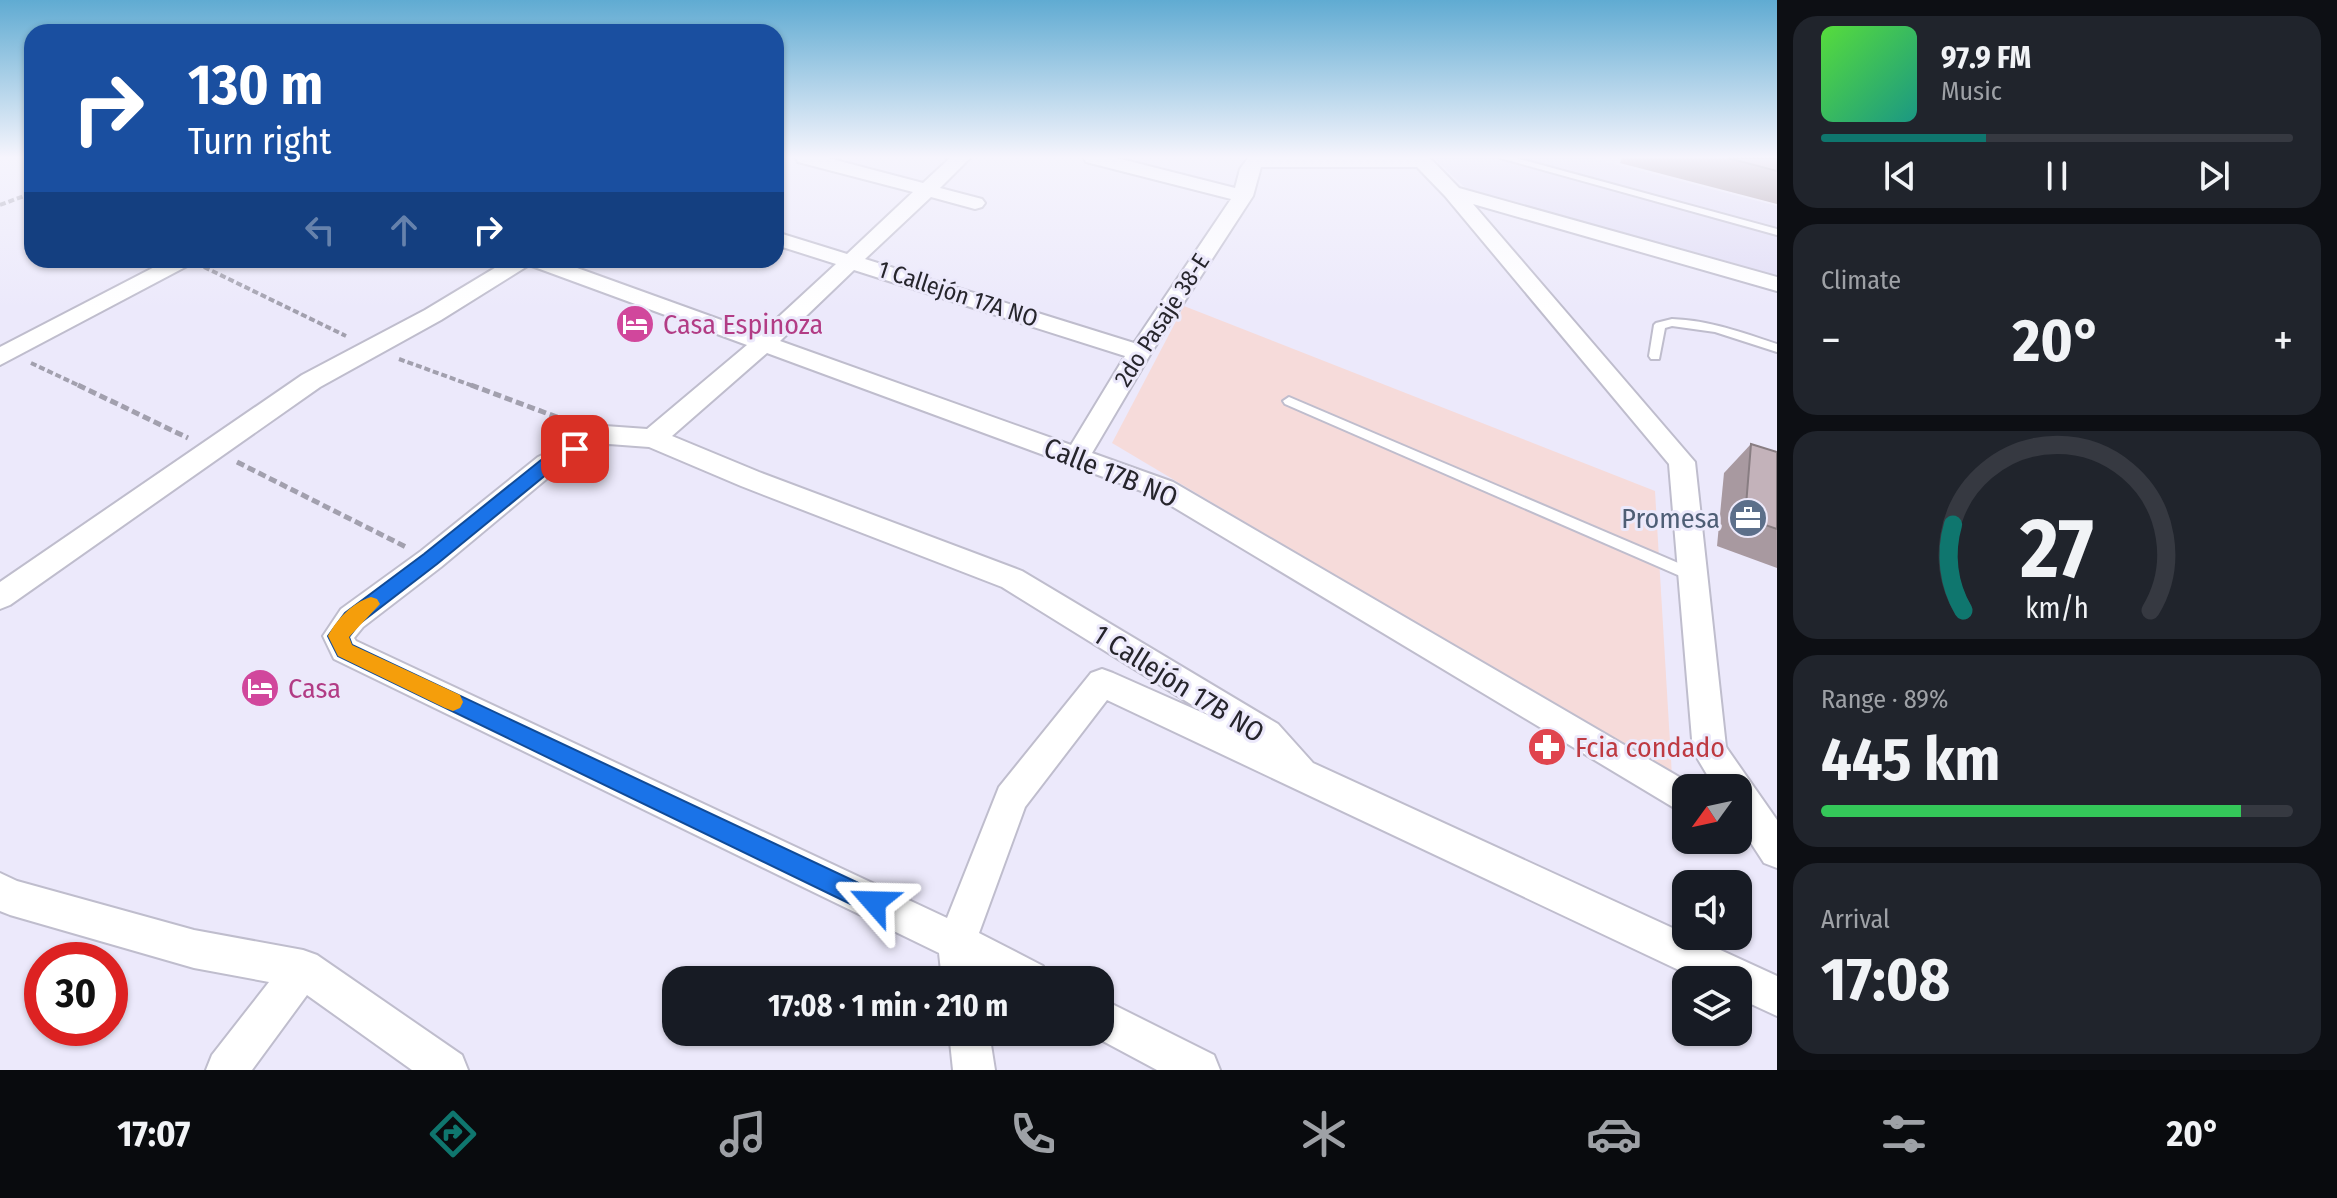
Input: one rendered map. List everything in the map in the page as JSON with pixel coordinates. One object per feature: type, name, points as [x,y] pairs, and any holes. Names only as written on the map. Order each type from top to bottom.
[{"type":"street","points":[[653,438],[763,344],[909,208]]},
{"type":"street","name":"2do Pasaje 38-E","points":[[1077,456],[1139,353],[1235,208]]},
{"type":"street","points":[[1466,208],[1682,462],[1710,751],[1725,774]]},
{"type":"street","points":[[1508,208],[1777,284]]},
{"type":"street","name":"1 Callejón 17A NO","points":[[784,240],[1139,353]]},
{"type":"street","points":[[3,351],[168,268]]},
{"type":"street","points":[[0,597],[311,381],[433,315],[510,268]]},
{"type":"street","name":"Calle 17B NO","points":[[557,268],[1164,489],[1672,791]]},
{"type":"street","name":"1 Callejón 17B NO","points":[[957,942],[345,650],[338,636],[352,618],[431,559],[547,464],[605,435],[653,438],[750,479],[1012,579],[1266,734],[1301,774],[1777,996]]},
{"type":"street","points":[[960,966],[957,942],[1011,798],[1102,683],[1301,774]]},
{"type":"street","points":[[1752,814],[1777,852]]},
{"type":"street","points":[[1752,838],[1777,852]]},
{"type":"street","points":[[0,891],[10,897],[194,949],[303,969],[447,1070]]},
{"type":"street","points":[[957,942],[1002,966]]},
{"type":"street","points":[[227,1070],[303,969]]},
{"type":"street","points":[[1114,1025],[1199,1070]]},
{"type":"street","points":[[971,1046],[974,1070]]},
{"type":"lane","points":[[1688,208],[1777,232]]},
{"type":"lane","points":[[1655,356],[1660,325],[1669,322],[1686,322],[1777,348]]},
{"type":"lane","points":[[1289,401],[1693,575]]},
{"type":"shaded area","points":[[1512,208],[1777,208],[1777,282]]},
{"type":"shaded area","points":[[1184,306],[1655,491],[1672,776],[1112,443]]},
{"type":"building","points":[[1751,444],[1777,452],[1777,529],[1745,518]]},
{"type":"slow traffic","points":[[371,604],[352,618],[338,636],[345,650],[453,702]]},
{"type":"place","name":"Casa Espinoza","points":[[635,324]]},
{"type":"place","name":"Promesa","points":[[1748,518]]},
{"type":"place","name":"Casa","points":[[260,688]]},
{"type":"place","name":"Fcia condado","points":[[1547,747]]},
{"type":"route","points":[[575,449],[547,464],[431,559],[352,618],[338,636],[345,650],[874,902]]}]
